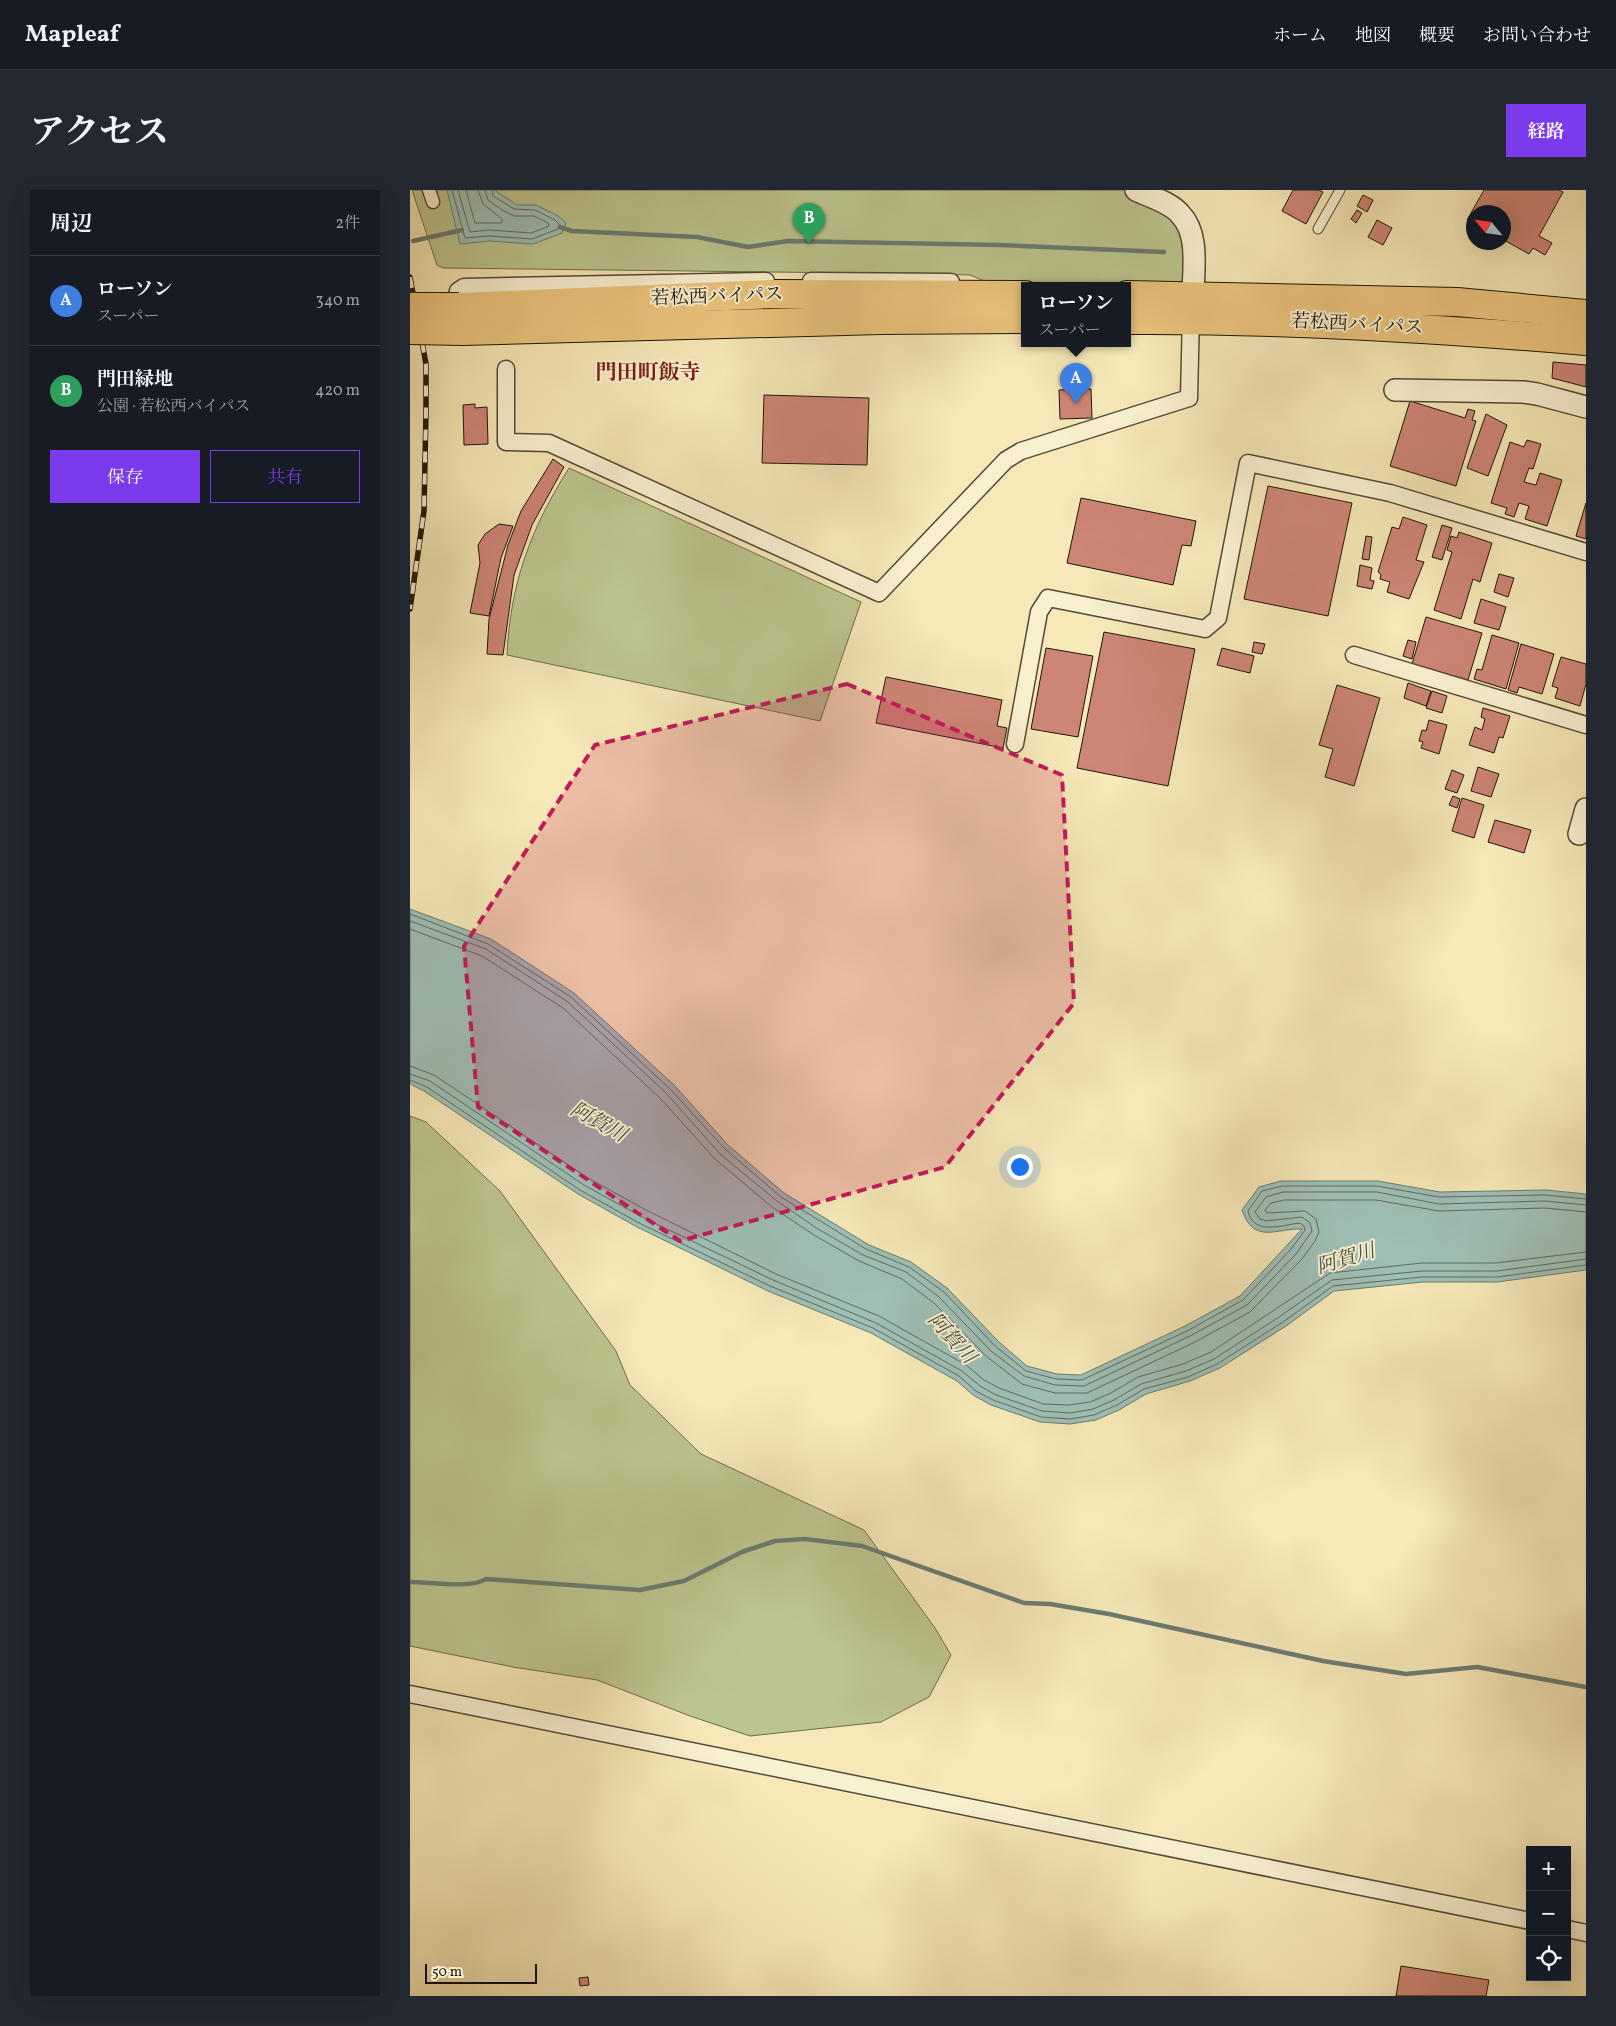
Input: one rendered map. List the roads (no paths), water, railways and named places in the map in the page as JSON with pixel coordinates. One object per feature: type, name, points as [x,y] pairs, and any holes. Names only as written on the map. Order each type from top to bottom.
[{"type":"highway","name":"若松西バイパス","points":[[410,330],[461,319],[773,294],[1021,295]]},
{"type":"highway","name":"若松西バイパス","points":[[1131,297],[1192,308],[1295,322],[1465,331],[1586,341]]},
{"type":"highway","name":"若松西バイパス","points":[[1131,319],[1192,308],[1457,302],[1586,314]]},
{"type":"highway","name":"若松西バイパス","points":[[410,307],[461,319],[1021,320]]},
{"type":"street","points":[[506,369],[506,442],[549,443],[879,594],[1006,460],[1021,451],[1189,398],[1194,257],[1191,236],[1186,221],[1171,206],[1136,190]]},
{"type":"street","points":[[996,295],[959,282],[899,280],[464,287],[458,291],[455,301],[454,334],[463,341],[1021,327]]},
{"type":"street","points":[[1395,390],[1523,392],[1538,394],[1586,407]]},
{"type":"street","points":[[1015,744],[1039,612],[1048,598],[1205,630],[1218,618],[1248,463],[1390,493],[1586,552]]},
{"type":"street","points":[[1354,655],[1586,725]]},
{"type":"street","points":[[1579,834],[1586,809]]},
{"type":"street","points":[[410,1694],[1526,1920]]},
{"type":"street","points":[[1571,1930],[1586,1933]]},
{"type":"lane","points":[[1318,229],[1340,190]]},
{"type":"water","points":[[447,190],[494,190],[517,205],[536,205],[558,216],[566,223],[562,233],[533,244],[489,241],[460,244]]},
{"type":"water","name":"阿賀川","points":[[410,909],[491,939],[574,993],[674,1085],[728,1145],[784,1193],[869,1245],[911,1262],[947,1288],[999,1342],[1027,1366],[1057,1374],[1081,1375],[1185,1326],[1240,1296],[1302,1229],[1275,1232],[1259,1231],[1253,1228],[1247,1221],[1242,1210],[1259,1187],[1281,1181],[1378,1181],[1440,1192],[1546,1190],[1586,1194],[1586,1270],[1497,1282],[1423,1282],[1334,1291],[1286,1326],[1220,1368],[1190,1381],[1146,1394],[1119,1410],[1096,1420],[1070,1424],[1040,1422],[991,1405],[973,1395],[957,1381],[871,1333],[768,1291],[637,1227],[578,1194],[424,1091],[410,1084]]},
{"type":"waterway","points":[[560,227],[572,231],[697,237],[748,247],[788,241],[999,245],[1164,252]]},
{"type":"waterway","points":[[413,241],[462,230]]},
{"type":"waterway","points":[[410,1582],[470,1584],[486,1579],[640,1590],[684,1581],[742,1552],[775,1541],[805,1539],[862,1546],[1024,1603],[1050,1604],[1109,1614],[1323,1661],[1406,1674],[1477,1667],[1586,1687]]},
{"type":"railway","points":[[410,277],[426,364],[424,511],[410,609]]},
{"type":"place","name":"門田緑地","points":[[809,244]]},
{"type":"place","name":"ローソン","points":[[1076,404]]},
{"type":"district","name":"門田町飯寺","points":[[648,373]]}]
